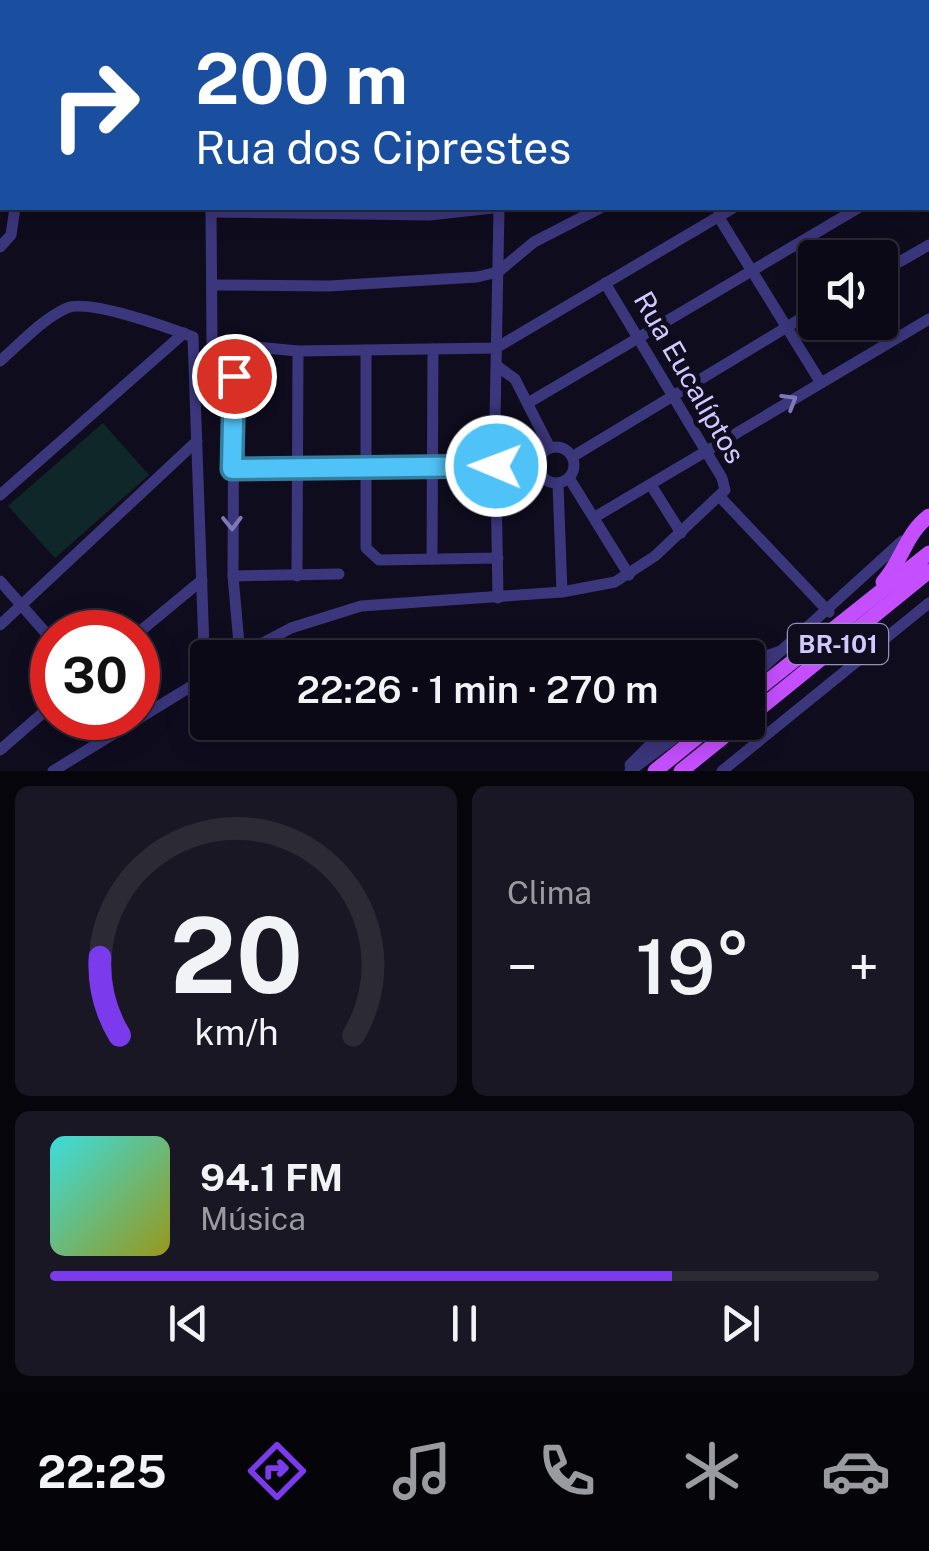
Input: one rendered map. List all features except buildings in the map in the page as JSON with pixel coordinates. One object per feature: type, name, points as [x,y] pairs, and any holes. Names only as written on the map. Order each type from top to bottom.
[{"type":"main road","points":[[857,610],[892,571],[910,530],[929,516]]},
{"type":"main road","name":"BR-101","points":[[765,683],[929,553]]},
{"type":"main road","name":"BR-101","points":[[765,704],[929,571]]},
{"type":"main road","points":[[654,771],[693,740]]},
{"type":"main road","name":"BR-101","points":[[682,771],[720,740]]},
{"type":"street","points":[[0,248],[11,235],[15,210]]},
{"type":"street","points":[[212,344],[211,210],[429,211]]},
{"type":"street","points":[[496,210],[498,598]]},
{"type":"street","points":[[213,284],[399,284],[498,272],[534,242],[596,210]]},
{"type":"street","points":[[237,640],[233,576],[234,345],[298,351],[496,348],[729,210]]},
{"type":"street","points":[[528,403],[855,210]]},
{"type":"street","points":[[718,216],[821,382]]},
{"type":"street","points":[[898,263],[929,245]]},
{"type":"street","name":"Rua Eucalíptos","points":[[605,283],[707,451],[724,484],[721,498]]},
{"type":"street","points":[[0,361],[70,306],[98,306],[188,335]]},
{"type":"street","points":[[572,457],[798,319]]},
{"type":"street","points":[[595,517],[929,319]]},
{"type":"street","points":[[188,335],[197,441],[204,640]]},
{"type":"street","points":[[0,495],[188,335]]},
{"type":"street","points":[[366,350],[366,548],[380,560],[498,558]]},
{"type":"street","points":[[432,558],[433,350]]},
{"type":"street","points":[[296,576],[298,351]]},
{"type":"street","points":[[496,366],[514,379],[550,448]]},
{"type":"street","points":[[0,625],[197,441]]},
{"type":"street","points":[[562,592],[564,481],[574,468],[572,457],[563,448],[550,448],[541,455],[538,467],[547,481],[564,481],[595,517],[628,575]]},
{"type":"street","points":[[232,469],[432,464],[538,467]]},
{"type":"street","points":[[651,486],[682,532]]},
{"type":"street","points":[[268,640],[291,628],[361,606],[600,587],[628,575],[721,498],[829,612]]},
{"type":"street","points":[[765,667],[829,612],[910,530]]},
{"type":"street","points":[[233,576],[340,574]]},
{"type":"street","points":[[160,615],[202,580]]},
{"type":"street","points":[[0,581],[30,616]]},
{"type":"street","points":[[722,771],[929,602]]},
{"type":"street","points":[[765,656],[785,650]]},
{"type":"street","points":[[160,702],[190,685]]},
{"type":"street","points":[[0,750],[30,724]]},
{"type":"street","points":[[52,771],[98,740]]},
{"type":"street","points":[[627,771],[656,740]]},
{"type":"street","points":[[627,771],[671,740]]},
{"type":"green space","points":[[103,423],[149,475],[55,558],[8,506]]},
{"type":"route","points":[[234,376],[232,469],[496,466]]}]
